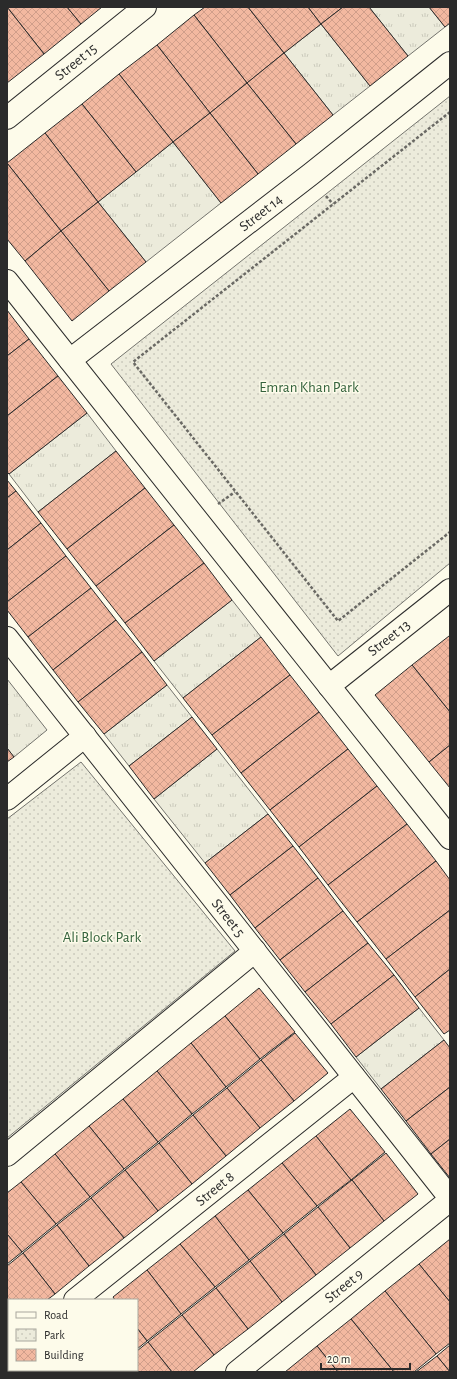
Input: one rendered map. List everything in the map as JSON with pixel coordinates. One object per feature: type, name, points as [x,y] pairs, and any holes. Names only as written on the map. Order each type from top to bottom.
[{"type":"street","name":"Street 15","points":[[7,118],[146,7]]},
{"type":"street","name":"Street 14","points":[[70,360],[304,179],[450,63]]},
{"type":"street","points":[[7,281],[450,838]]},
{"type":"street","name":"Street 13","points":[[329,686],[450,590]]},
{"type":"street","name":"Street 5","points":[[7,638],[450,1199]]},
{"type":"street","points":[[7,799],[85,736]]},
{"type":"street","points":[[7,1155],[255,951]]},
{"type":"street","name":"Street 8","points":[[76,1299],[354,1077]]},
{"type":"street","name":"Street 9","points":[[237,1372],[450,1199]]},
{"type":"path","points":[[450,112],[134,362],[338,621],[450,532]]},
{"type":"green space","points":[[369,7],[429,7],[445,27],[408,56]]},
{"type":"green space","points":[[321,24],[370,86],[333,115],[284,53]]},
{"type":"green space","name":"Emran Khan Park","points":[[450,96],[450,563],[338,656],[111,364]]},
{"type":"green space","points":[[173,142],[221,203],[146,262],[98,202]]},
{"type":"green space","points":[[87,413],[116,451],[38,512],[9,474]]},
{"type":"green space","points":[[232,600],[261,637],[183,698],[154,661]]},
{"type":"green space","points":[[7,679],[47,730],[14,757],[7,748]]},
{"type":"green space","points":[[167,685],[192,717],[129,766],[104,734]]},
{"type":"green space","points":[[217,749],[268,814],[205,863],[154,799]]},
{"type":"green space","name":"Ali Block Park","points":[[81,762],[235,951],[7,1138],[7,819]]},
{"type":"green space","points":[[419,1008],[444,1040],[381,1089],[356,1057]]},
{"type":"building","points":[[7,7],[67,7],[81,24],[44,54]]},
{"type":"building","points":[[7,7],[44,54],[7,83]]},
{"type":"building","points":[[67,7],[102,7],[81,24]]},
{"type":"building","points":[[205,7],[248,7],[284,53],[247,83],[194,15]]},
{"type":"building","points":[[248,7],[308,7],[321,24],[284,53]]},
{"type":"building","points":[[308,7],[343,7],[321,24]]},
{"type":"building","points":[[343,7],[369,7],[408,56],[370,86],[321,24]]},
{"type":"building","points":[[429,7],[450,7],[450,23],[445,27]]},
{"type":"building","points":[[194,15],[247,83],[210,113],[157,45]]},
{"type":"building","points":[[157,45],[210,113],[173,142],[119,74]]},
{"type":"building","points":[[284,53],[333,115],[296,144],[247,83]]},
{"type":"building","points":[[119,74],[173,142],[136,172],[82,104]]},
{"type":"building","points":[[247,83],[296,144],[258,174],[210,113]]},
{"type":"building","points":[[82,104],[136,172],[98,202],[45,133]]},
{"type":"building","points":[[210,113],[258,174],[221,203],[173,142]]},
{"type":"building","points":[[45,133],[98,202],[61,231],[7,163]]},
{"type":"building","points":[[7,163],[61,231],[25,261],[7,239]]},
{"type":"building","points":[[98,202],[146,262],[109,291],[61,231]]},
{"type":"building","points":[[61,231],[109,291],[72,321],[25,261]]},
{"type":"building","points":[[7,310],[29,339],[7,356]]},
{"type":"building","points":[[29,339],[58,376],[7,416],[7,356]]},
{"type":"building","points":[[58,376],[87,413],[9,474],[7,472],[7,416]]},
{"type":"building","points":[[116,451],[145,488],[67,549],[38,512]]},
{"type":"building","points":[[7,480],[16,491],[7,498]]},
{"type":"building","points":[[145,488],[174,525],[96,586],[67,549]]},
{"type":"building","points":[[16,491],[41,523],[7,550],[7,498]]},
{"type":"building","points":[[41,523],[66,556],[7,602],[7,550]]},
{"type":"building","points":[[174,525],[204,563],[125,623],[96,586]]},
{"type":"building","points":[[66,556],[91,588],[28,637],[7,610],[7,602]]},
{"type":"building","points":[[204,563],[232,600],[154,661],[125,623]]},
{"type":"building","points":[[91,588],[116,620],[53,670],[28,637]]},
{"type":"building","points":[[116,620],[142,652],[78,702],[53,670]]},
{"type":"building","points":[[449,636],[450,637],[450,712],[412,665]]},
{"type":"building","points":[[261,637],[290,675],[212,735],[183,698]]},
{"type":"building","points":[[142,652],[167,685],[104,734],[78,702]]},
{"type":"building","points":[[412,665],[450,712],[450,745],[429,762],[375,695]]},
{"type":"building","points":[[290,675],[319,712],[241,773],[212,735]]},
{"type":"building","points":[[319,712],[348,749],[270,810],[241,773]]},
{"type":"building","points":[[192,717],[217,749],[154,799],[129,766]]},
{"type":"building","points":[[450,745],[450,788],[429,762]]},
{"type":"building","points":[[7,748],[14,757],[7,762]]},
{"type":"building","points":[[348,749],[377,786],[299,847],[270,810]]},
{"type":"building","points":[[377,786],[407,824],[328,885],[299,847]]},
{"type":"building","points":[[268,814],[293,846],[230,895],[205,863]]},
{"type":"building","points":[[407,824],[436,861],[357,922],[328,885]]},
{"type":"building","points":[[293,846],[318,878],[255,928],[230,895]]},
{"type":"building","points":[[436,861],[450,880],[450,910],[386,959],[357,922]]},
{"type":"building","points":[[318,878],[343,911],[280,960],[255,928]]},
{"type":"building","points":[[450,910],[450,969],[415,997],[386,959]]},
{"type":"building","points":[[343,911],[368,943],[305,992],[280,960]]},
{"type":"building","points":[[368,943],[394,975],[331,1024],[305,992]]},
{"type":"building","points":[[450,969],[450,1030],[444,1034],[415,997]]},
{"type":"building","points":[[394,975],[419,1008],[356,1057],[331,1024]]},
{"type":"building","points":[[259,988],[295,1032],[260,1059],[225,1016]]},
{"type":"building","points":[[225,1016],[260,1059],[226,1087],[191,1043]]},
{"type":"building","points":[[295,1033],[328,1073],[294,1101],[261,1060]]},
{"type":"building","points":[[444,1040],[450,1048],[450,1087],[406,1121],[381,1089]]},
{"type":"building","points":[[191,1043],[226,1087],[192,1114],[157,1071]]},
{"type":"building","points":[[261,1060],[294,1101],[260,1128],[227,1088]]},
{"type":"building","points":[[157,1071],[192,1114],[158,1142],[123,1099]]},
{"type":"building","points":[[450,1087],[450,1139],[431,1154],[406,1121]]},
{"type":"building","points":[[227,1088],[260,1128],[226,1156],[193,1115]]},
{"type":"building","points":[[123,1099],[158,1142],[124,1169],[89,1126]]},
{"type":"building","points":[[350,1109],[385,1152],[351,1180],[316,1136]]},
{"type":"building","points":[[193,1115],[226,1156],[192,1184],[159,1143]]},
{"type":"building","points":[[89,1126],[124,1169],[90,1197],[55,1154]]},
{"type":"building","points":[[316,1136],[351,1180],[317,1206],[282,1163]]},
{"type":"building","points":[[450,1139],[450,1178],[431,1154]]},
{"type":"building","points":[[159,1143],[192,1184],[158,1211],[125,1170]]},
{"type":"building","points":[[386,1153],[418,1194],[384,1221],[352,1180]]},
{"type":"building","points":[[55,1154],[90,1197],[56,1224],[21,1182]]},
{"type":"building","points":[[282,1163],[317,1206],[283,1233],[248,1190]]},
{"type":"building","points":[[125,1170],[158,1211],[124,1238],[91,1198]]},
{"type":"building","points":[[352,1180],[384,1221],[350,1248],[318,1207]]},
{"type":"building","points":[[21,1182],[56,1224],[22,1252],[7,1234],[7,1193]]},
{"type":"building","points":[[248,1190],[283,1233],[249,1260],[215,1216]]},
{"type":"building","points":[[91,1198],[124,1238],[89,1266],[57,1225]]},
{"type":"building","points":[[318,1207],[350,1248],[316,1275],[284,1234]]},
{"type":"building","points":[[215,1216],[249,1260],[215,1287],[180,1244]]},
{"type":"building","points":[[57,1225],[89,1266],[55,1294],[23,1253]]},
{"type":"building","points":[[7,1234],[22,1252],[7,1264]]},
{"type":"building","points":[[284,1234],[316,1275],[282,1302],[250,1261]]},
{"type":"building","points":[[450,1239],[450,1302],[419,1264]]},
{"type":"building","points":[[180,1244],[215,1287],[181,1314],[147,1270]]},
{"type":"building","points":[[23,1253],[55,1294],[48,1299],[8,1299],[8,1304],[7,1266]]},
{"type":"building","points":[[250,1261],[282,1302],[248,1329],[216,1288]]},
{"type":"building","points":[[419,1264],[450,1302],[450,1343],[436,1354],[385,1291]]},
{"type":"building","points":[[147,1270],[181,1314],[147,1341],[138,1329],[138,1299],[114,1299],[113,1297]]},
{"type":"building","points":[[216,1288],[248,1329],[214,1355],[182,1315]]},
{"type":"building","points":[[385,1291],[436,1354],[414,1372],[394,1372],[351,1319]]},
{"type":"building","points":[[182,1315],[214,1355],[193,1372],[172,1372],[148,1342]]},
{"type":"building","points":[[351,1319],[394,1372],[338,1372],[317,1346]]},
{"type":"building","points":[[138,1329],[147,1341],[138,1348]]},
{"type":"building","points":[[148,1342],[172,1372],[117,1372],[138,1371],[138,1350]]},
{"type":"building","points":[[450,1345],[450,1372],[437,1356]]},
{"type":"building","points":[[317,1346],[338,1372],[285,1372]]},
{"type":"building","points":[[437,1356],[450,1372],[416,1372]]},
{"type":"building","points":[[61,1371],[109,1371],[108,1372]]}]
